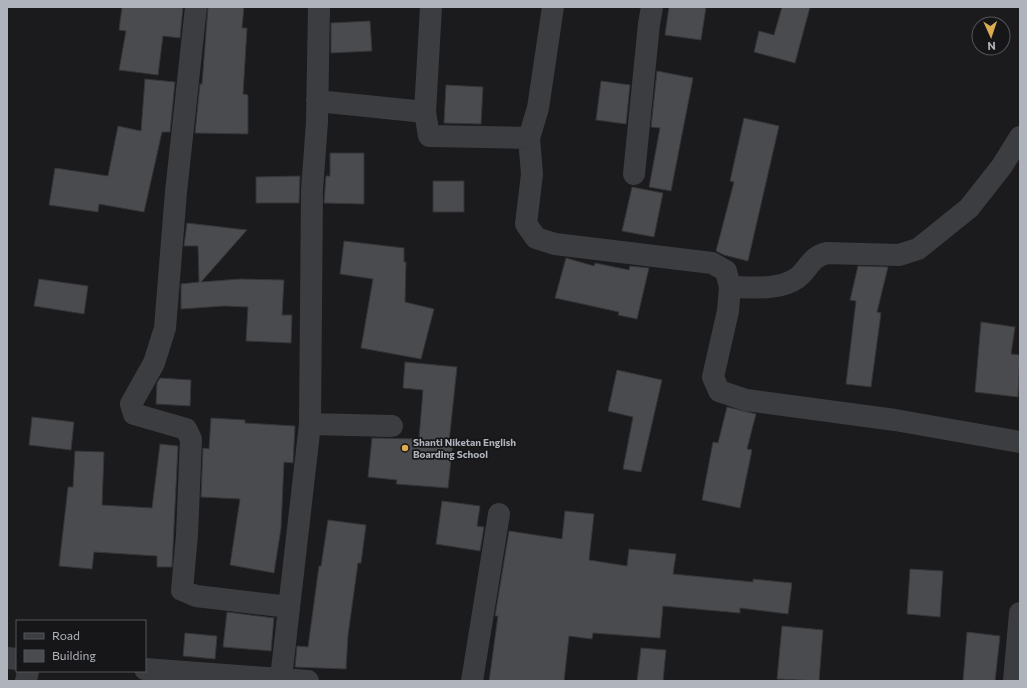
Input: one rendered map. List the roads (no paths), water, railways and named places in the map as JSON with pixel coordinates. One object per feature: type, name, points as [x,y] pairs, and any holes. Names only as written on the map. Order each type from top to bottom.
[{"type":"street","points":[[196,7],[176,192],[165,328],[154,363],[131,404],[134,414],[186,429],[191,439],[187,535],[182,590],[196,596],[289,607]]},
{"type":"street","points":[[281,678],[310,424],[312,190],[317,101],[319,7]]},
{"type":"street","points":[[432,7],[425,112],[429,136],[529,138]]},
{"type":"street","points":[[553,7],[538,108],[529,138],[532,174],[526,224],[536,238],[555,244],[712,263],[726,271],[730,287],[728,311],[713,377],[719,391],[746,400],[895,420],[1020,442]]},
{"type":"street","points":[[634,174],[652,7]]},
{"type":"street","points":[[317,101],[425,112]]},
{"type":"street","points":[[730,287],[774,286],[788,283],[798,277],[817,255],[827,253],[899,255],[918,249],[969,208],[1002,166],[1020,137]]},
{"type":"street","points":[[310,424],[392,426]]},
{"type":"street","points":[[472,681],[499,514]]},
{"type":"street","points":[[1014,681],[1020,613]]},
{"type":"street","points":[[146,669],[308,681]]},
{"type":"place","name":"Shanti Niketan English Boarding School","points":[[405,448]]}]
